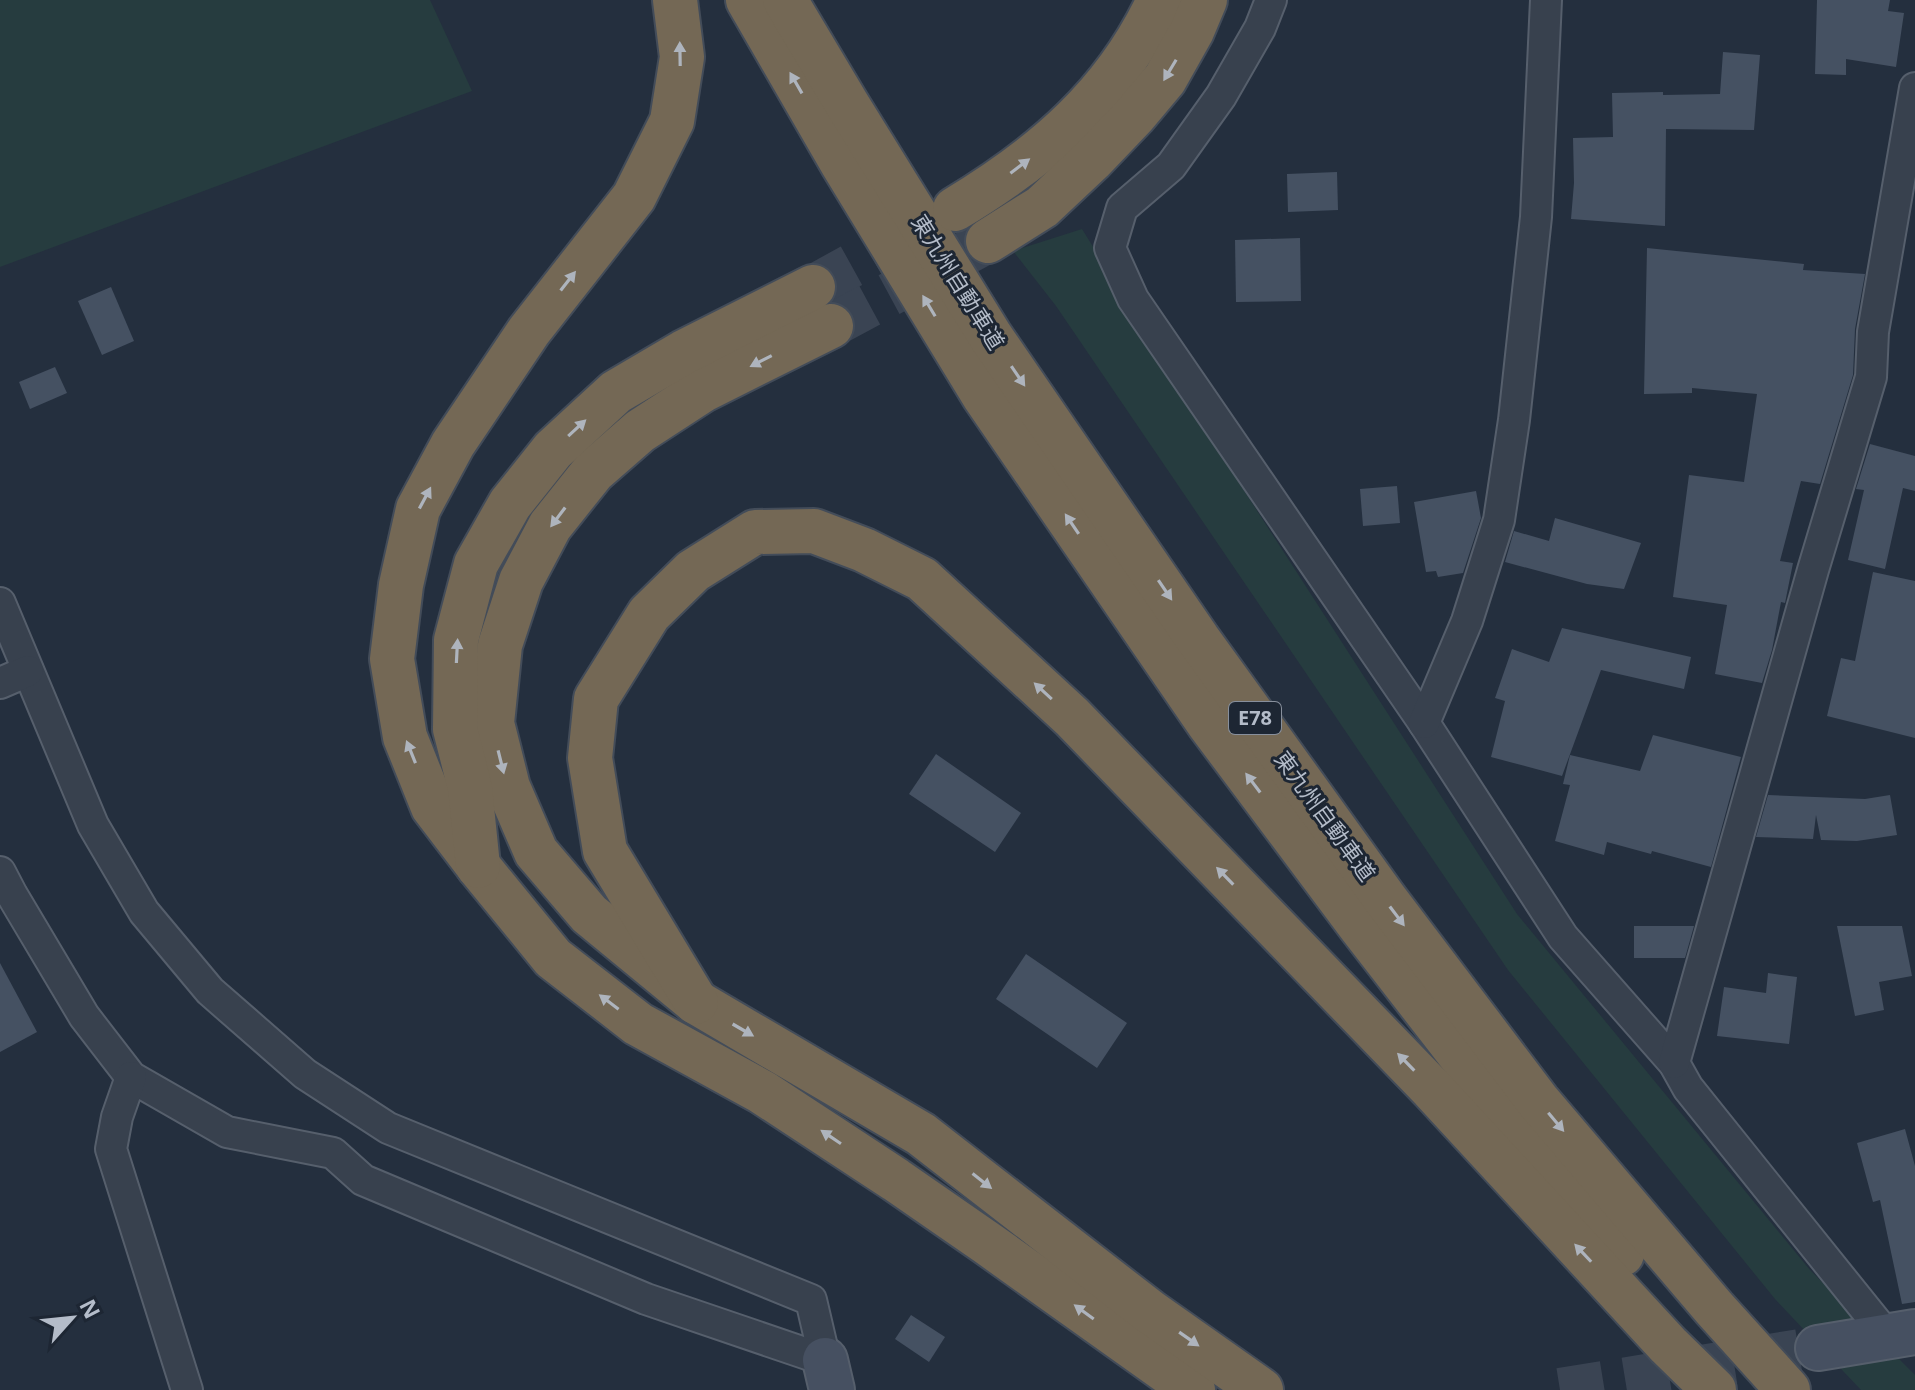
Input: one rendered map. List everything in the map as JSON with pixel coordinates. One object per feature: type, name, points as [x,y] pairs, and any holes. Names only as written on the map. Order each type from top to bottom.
[{"type":"highway","points":[[675,0],[682,57],[672,121],[647,172],[634,197],[529,331],[453,444],[418,509],[401,585],[392,659],[405,737],[433,807],[553,958],[638,1024],[762,1092],[811,1124],[987,1243],[1193,1390]]},
{"type":"highway","name":"東九州自動車道","points":[[748,0],[842,163],[984,396],[1209,724],[1511,1121],[1738,1390]]},
{"type":"highway","name":"東九州自動車道","points":[[785,0],[991,337],[1198,639],[1395,913],[1538,1101],[1788,1390]]},
{"type":"highway","points":[[814,0],[991,337]]},
{"type":"highway","points":[[955,209],[1020,166],[1064,130],[1103,90],[1130,53],[1159,0]]},
{"type":"highway","points":[[988,241],[1042,207],[1134,116],[1165,79],[1192,31],[1205,0]]},
{"type":"highway","points":[[478,866],[470,788],[455,729],[456,640],[476,564],[503,516],[553,450],[616,392],[684,352],[813,287]]},
{"type":"highway","points":[[831,326],[703,390],[640,431],[593,472],[550,526],[521,581],[500,645],[492,723],[508,787],[536,852],[589,914],[696,1002],[921,1134],[1149,1311],[1261,1390]]},
{"type":"highway","points":[[696,1002],[605,851],[590,758],[596,699],[649,614],[693,571],[755,532],[814,531],[864,550],[922,579],[1072,717],[1432,1089],[1668,1345],[1714,1390]]},
{"type":"street","points":[[1271,0],[1253,42],[1221,96],[1171,166],[1122,208],[1110,248],[1133,299],[1424,723],[1563,937],[1674,1063],[1688,1088],[1902,1334]]},
{"type":"street","points":[[1424,723],[1467,621],[1499,520],[1514,420],[1536,217],[1546,0]]},
{"type":"street","points":[[1674,1063],[1813,570],[1871,377],[1873,332],[1915,88]]},
{"type":"street","points":[[0,603],[93,825],[144,912],[210,991],[305,1074],[388,1128],[811,1300],[829,1375]]},
{"type":"street","points":[[0,683],[28,671]]},
{"type":"street","points":[[0,872],[84,1016],[131,1077],[227,1132],[333,1153],[363,1180],[829,1375]]},
{"type":"street","points":[[131,1077],[117,1117],[111,1149],[187,1390]]},
{"type":"street","points":[[1818,1348],[1902,1334]]},
{"type":"green space","points":[[0,0],[430,0],[472,91],[0,267]]},
{"type":"green space","points":[[1082,229],[1245,492],[1517,914],[1810,1270],[1915,1375],[1915,1390],[1861,1390],[1775,1299],[1508,970],[1056,306],[1013,251]]},
{"type":"building","points":[[1817,0],[1890,0],[1888,11],[1904,13],[1896,67],[1846,59],[1846,75],[1815,74]]},
{"type":"building","points":[[1723,52],[1760,55],[1754,130],[1666,129],[1665,226],[1571,219],[1573,138],[1613,137],[1612,93],[1720,94]]},
{"type":"building","points":[[1337,172],[1338,210],[1288,212],[1287,174]]},
{"type":"building","points":[[1300,238],[1301,301],[1236,302],[1235,240]]},
{"type":"building","points":[[1647,248],[1804,264],[1803,270],[1865,274],[1855,329],[1853,375],[1820,484],[1801,481],[1780,561],[1793,563],[1762,683],[1715,674],[1727,605],[1673,597],[1689,475],[1744,482],[1757,394],[1692,388],[1692,393],[1644,394]]},
{"type":"building","points":[[111,287],[134,341],[102,355],[78,301]]},
{"type":"building","points":[[55,367],[67,393],[30,409],[19,382]]},
{"type":"building","points":[[1870,444],[1915,456],[1915,491],[1903,488],[1885,569],[1848,560],[1864,490],[1856,489]]},
{"type":"building","points":[[1397,486],[1400,523],[1363,526],[1360,489]]},
{"type":"building","points":[[1476,491],[1481,518],[1463,573],[1438,577],[1436,571],[1426,572],[1414,502]]},
{"type":"building","points":[[1555,518],[1641,543],[1624,589],[1587,584],[1505,562],[1514,531],[1549,541]]},
{"type":"building","points":[[1873,572],[1915,581],[1915,738],[1827,716],[1841,658],[1855,661]]},
{"type":"building","points":[[1562,628],[1691,657],[1684,689],[1601,670],[1562,776],[1491,757],[1505,701],[1495,698],[1512,649],[1549,662]]},
{"type":"building","points":[[1653,735],[1741,757],[1711,867],[1607,842],[1604,855],[1555,841],[1570,785],[1563,784],[1570,755],[1640,771]]},
{"type":"building","points":[[936,754],[1021,813],[995,852],[909,794]]},
{"type":"building","points":[[1768,795],[1865,799],[1890,795],[1897,835],[1857,841],[1821,840],[1816,815],[1813,839],[1756,837]]},
{"type":"building","points":[[1634,926],[1694,926],[1685,958],[1634,958]]},
{"type":"building","points":[[1837,926],[1902,926],[1912,976],[1879,982],[1884,1010],[1855,1016]]},
{"type":"building","points":[[1026,954],[1127,1023],[1097,1068],[996,999]]},
{"type":"building","points":[[0,963],[37,1032],[0,1052]]},
{"type":"building","points":[[1768,973],[1797,977],[1789,1044],[1717,1036],[1724,987],[1766,993]]},
{"type":"building","points":[[1905,1129],[1915,1166],[1915,1302],[1902,1304],[1880,1200],[1873,1202],[1857,1143]]},
{"type":"building","points":[[911,1315],[945,1337],[929,1362],[895,1339]]},
{"type":"tunnel","points":[[813,287],[923,226]]},
{"type":"tunnel","points":[[831,326],[988,241]]},
{"type":"tunnel","points":[[1560,1390],[1818,1348]]}]
